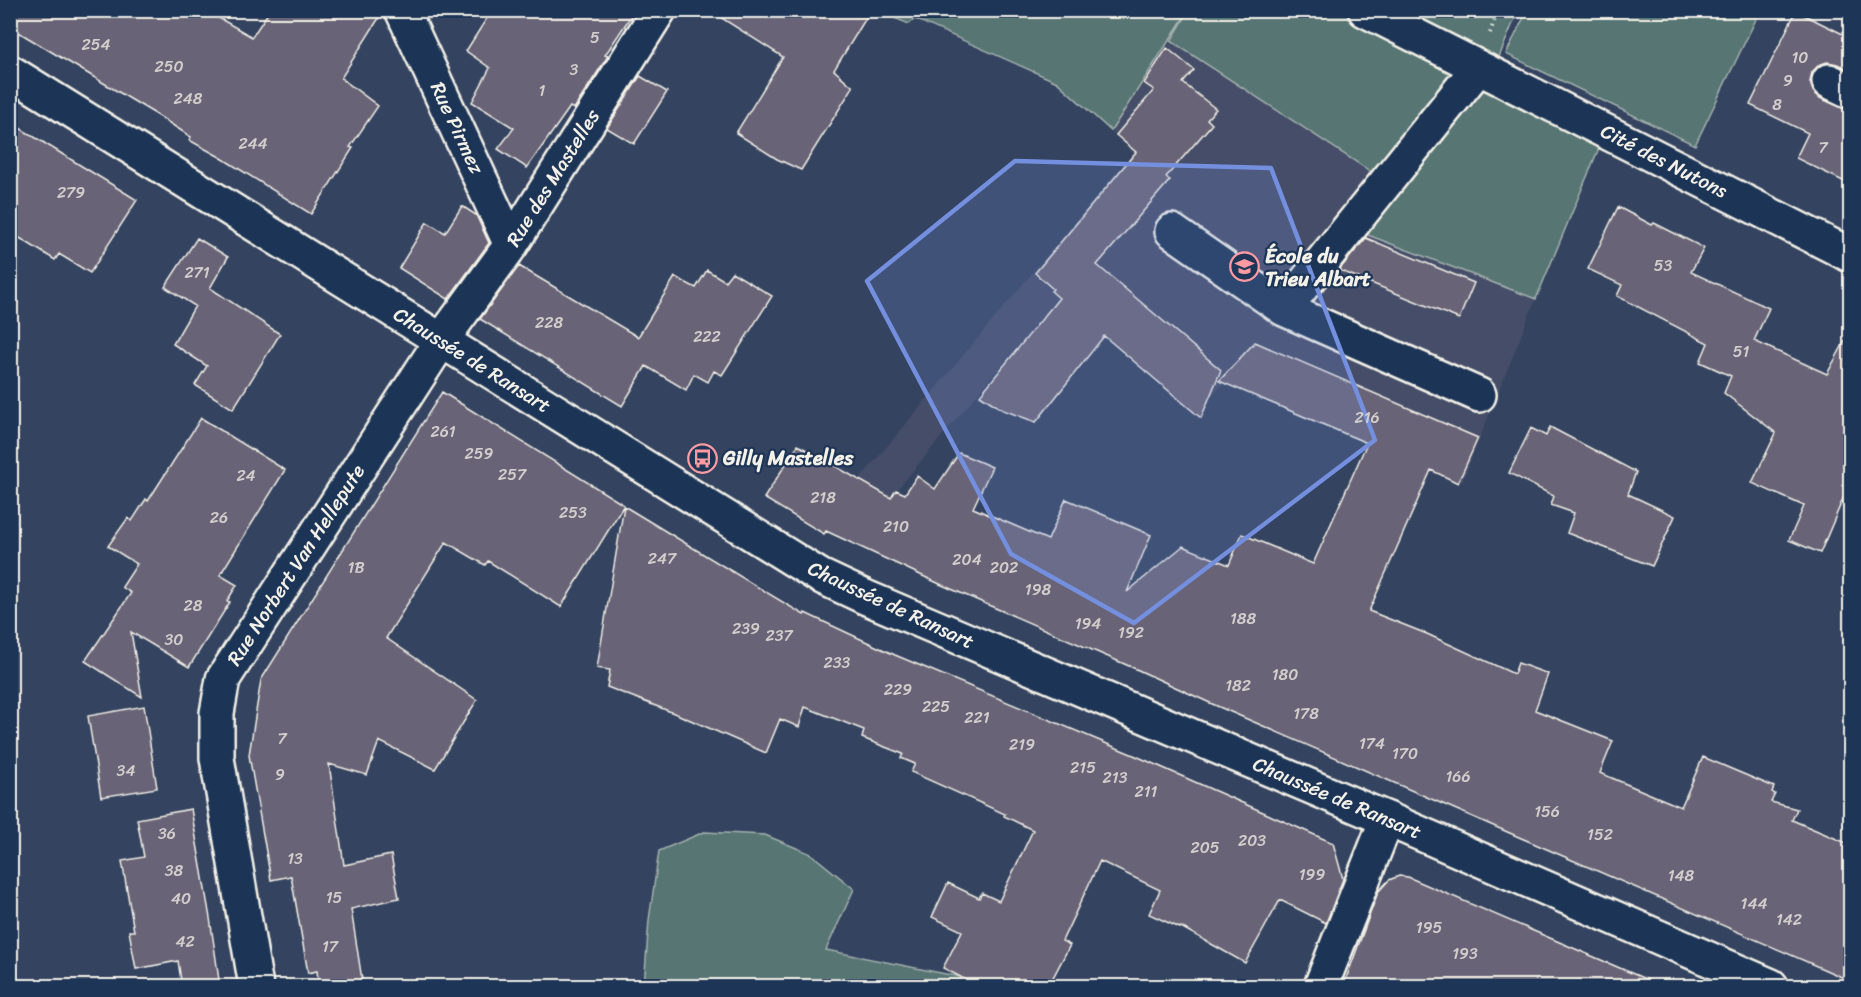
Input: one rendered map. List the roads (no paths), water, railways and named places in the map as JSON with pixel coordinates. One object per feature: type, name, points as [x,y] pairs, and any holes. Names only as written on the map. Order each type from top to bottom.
[{"type":"street","name":"Rue Pirmez","points":[[402,10],[512,245]]},
{"type":"street","name":"Rue des Mastelles","points":[[441,341],[512,245],[658,10]]},
{"type":"street","name":"Cité des Nutons","points":[[1365,10],[1851,255]]},
{"type":"street","points":[[1284,309],[1478,68]]},
{"type":"street","name":"Chaussée de Ransart","points":[[10,72],[820,576],[1387,819],[1771,987]]},
{"type":"street","points":[[1172,231],[1284,309],[1479,395]]},
{"type":"street","name":"Rue Norbert Van Hellepute","points":[[256,987],[217,758],[217,713],[223,679],[441,341]]},
{"type":"street","points":[[1321,987],[1387,819]]},
{"type":"place","name":"École du Trieu Albart","points":[[1244,267]]},
{"type":"place","name":"Gilly Mastelles","points":[[702,458]]}]
